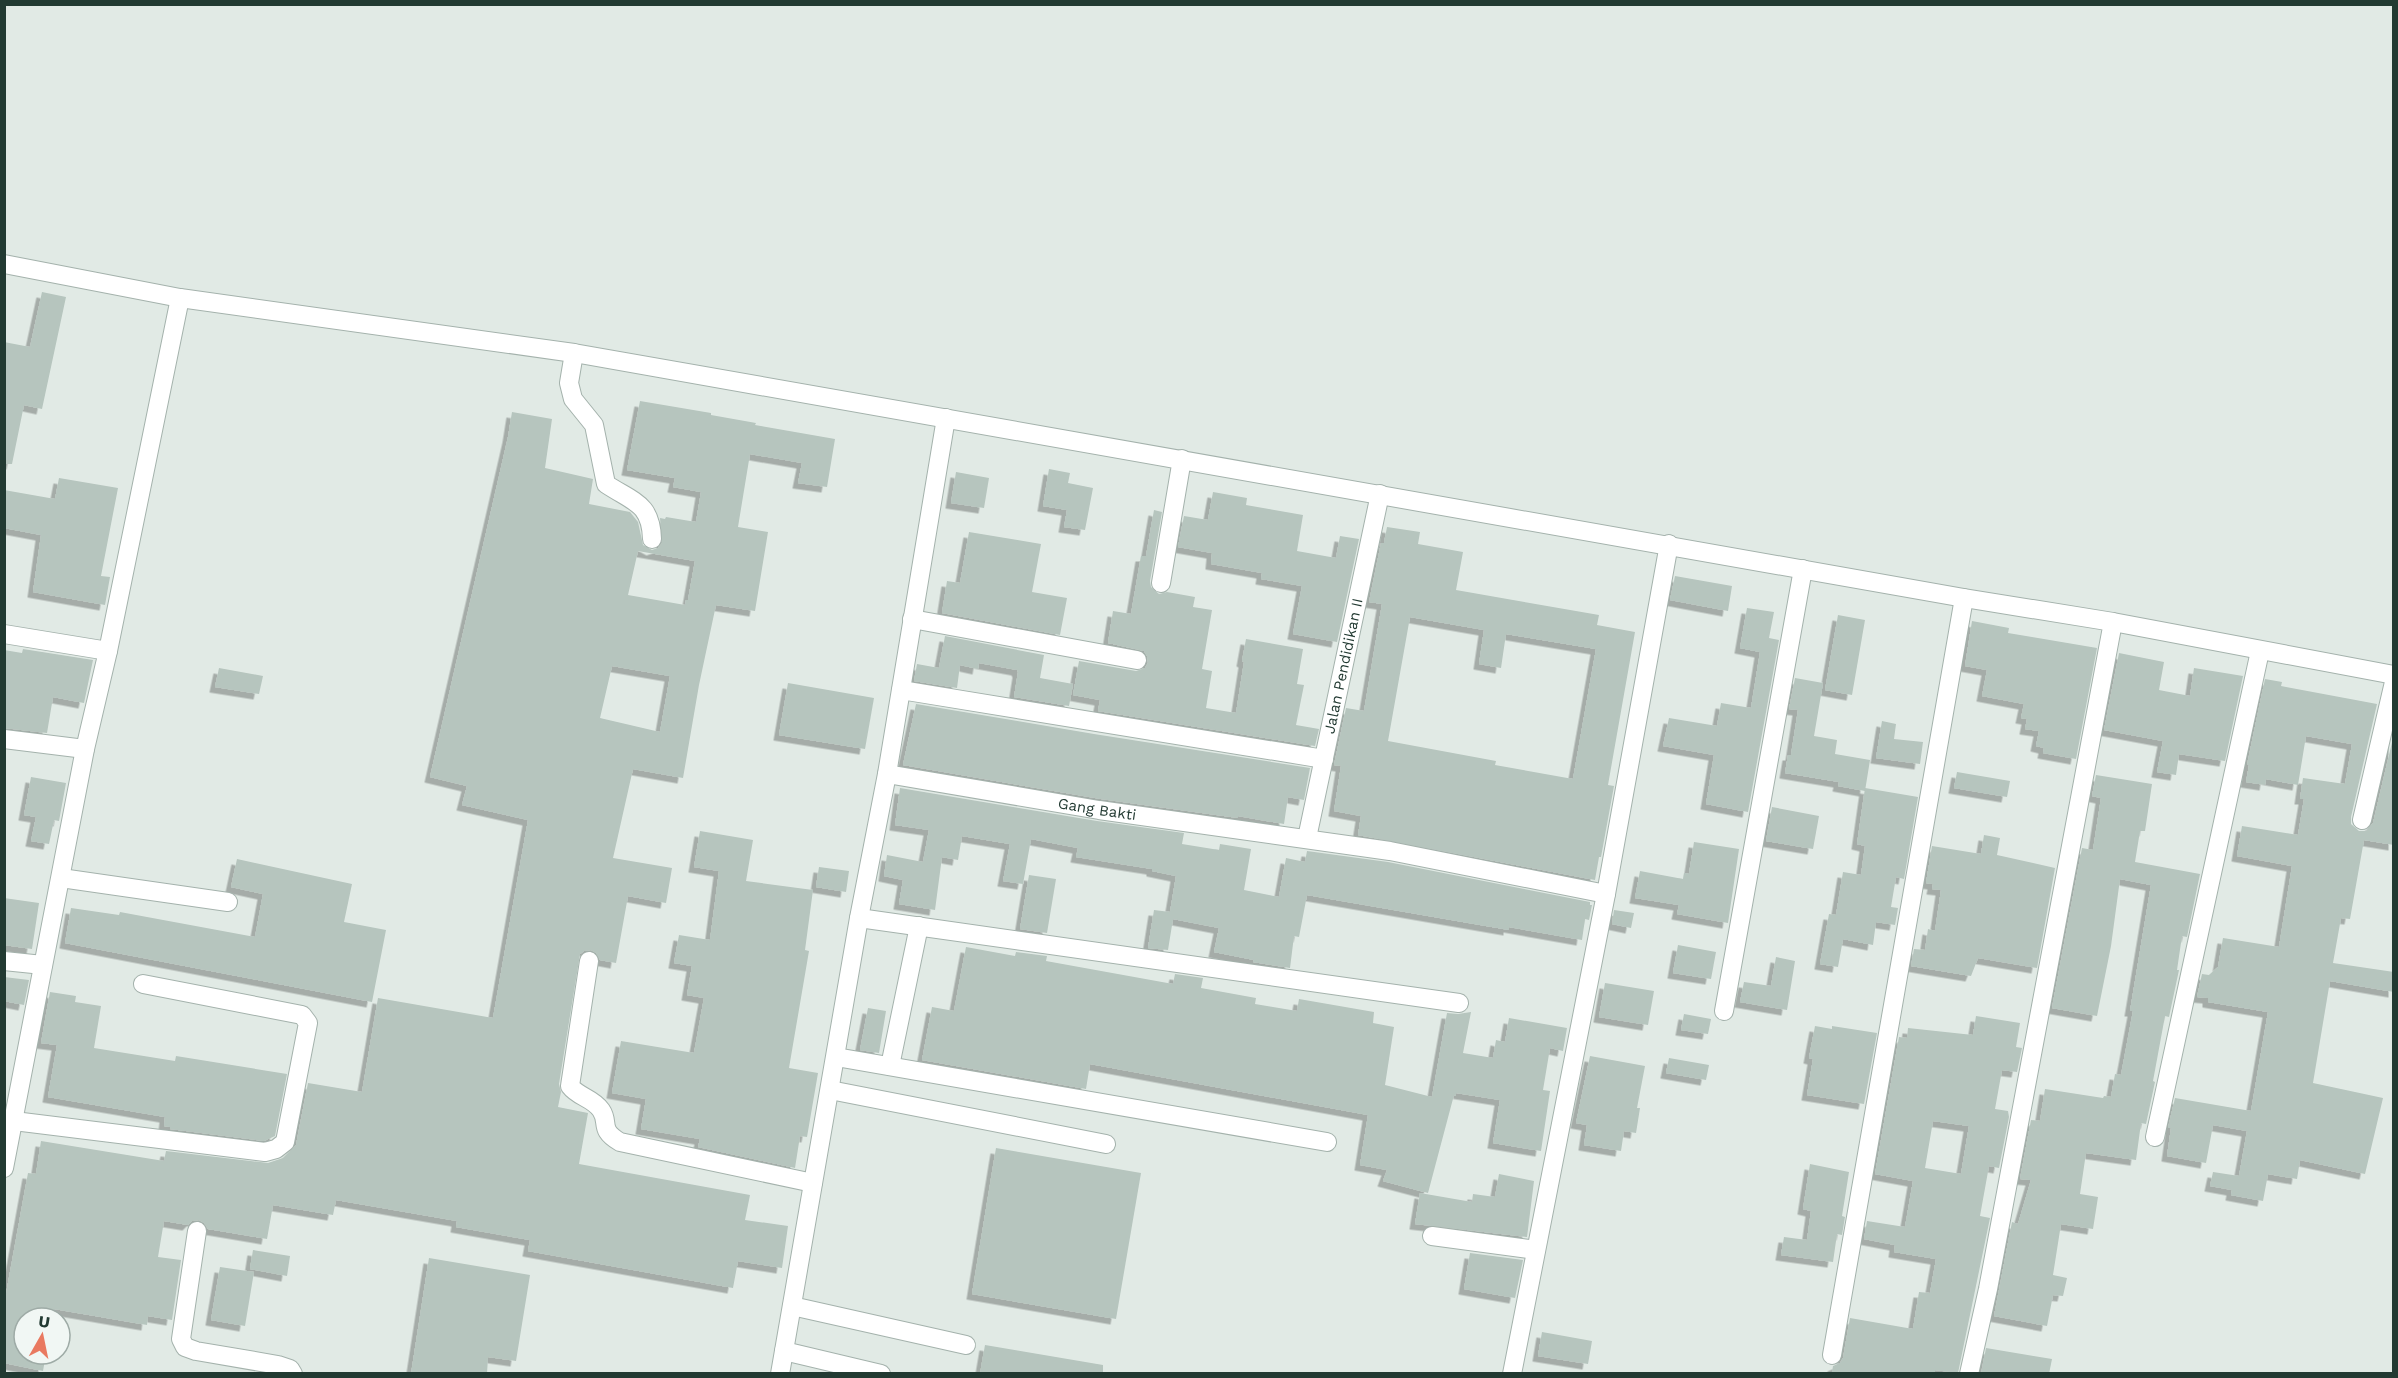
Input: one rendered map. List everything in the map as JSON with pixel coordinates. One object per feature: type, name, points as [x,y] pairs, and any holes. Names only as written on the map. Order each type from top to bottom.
[{"type":"street","points":[[4,264],[180,298],[574,353],[1669,544],[1803,570],[2113,622],[2394,675]]},
{"type":"street","points":[[4,1168],[62,878],[85,749],[108,651],[180,298]]},
{"type":"street","points":[[574,353],[569,382],[571,391],[573,399],[594,425],[606,484],[643,507],[651,525],[652,539]]},
{"type":"street","points":[[780,1374],[859,918],[887,774],[946,418]]},
{"type":"street","points":[[1161,583],[1182,459]]},
{"type":"street","name":"Jalan Pendidikan II","points":[[1307,838],[1380,494]]},
{"type":"street","points":[[1512,1374],[1606,894],[1669,544]]},
{"type":"street","points":[[1724,1011],[1803,570]]},
{"type":"street","points":[[1832,1355],[1964,598]]},
{"type":"street","points":[[912,620],[1137,660]]},
{"type":"street","points":[[1969,1374],[1992,1266],[2113,622]]},
{"type":"street","points":[[4,634],[108,651]]},
{"type":"street","points":[[2155,1137],[2260,651]]},
{"type":"street","points":[[2362,820],[2394,682]]},
{"type":"street","points":[[901,690],[1324,759]]},
{"type":"street","points":[[4,739],[85,749]]},
{"type":"street","name":"Gang Bakti","points":[[887,774],[1099,810],[1390,851],[1606,894]]},
{"type":"street","points":[[62,878],[228,902]]},
{"type":"street","points":[[859,918],[1459,1003]]},
{"type":"street","points":[[890,1066],[919,926]]},
{"type":"street","points":[[4,960],[43,965]]},
{"type":"street","points":[[590,961],[570,1086],[575,1093],[594,1102],[603,1112],[604,1125],[611,1136],[621,1142],[813,1183]]},
{"type":"street","points":[[14,1121],[265,1152],[276,1149],[285,1142],[308,1023],[302,1015],[143,984]]},
{"type":"street","points":[[836,1057],[1327,1142]]},
{"type":"street","points":[[830,1090],[1106,1144]]},
{"type":"street","points":[[197,1232],[181,1339],[185,1347],[196,1352],[278,1365],[290,1369],[293,1374]]},
{"type":"street","points":[[1432,1236],[1536,1250]]},
{"type":"street","points":[[792,1306],[966,1345]]},
{"type":"street","points":[[784,1351],[881,1374]]},
{"type":"building","points":[[42,292],[66,297],[42,409],[24,405],[12,464],[4,464],[4,342],[30,347]]},
{"type":"building","points":[[640,401],[711,413],[711,415],[756,423],[755,425],[835,439],[827,487],[798,483],[802,463],[750,454],[738,527],[768,532],[755,611],[716,605],[683,778],[633,769],[613,858],[672,868],[666,903],[628,896],[616,963],[600,960],[591,950],[580,954],[559,1084],[561,1092],[558,1107],[588,1113],[579,1164],[750,1195],[745,1220],[788,1226],[782,1268],[738,1261],[733,1288],[528,1251],[530,1240],[456,1227],[457,1221],[336,1200],[333,1215],[273,1205],[267,1239],[208,1229],[199,1220],[192,1221],[188,1225],[164,1221],[158,1257],[181,1260],[172,1320],[148,1316],[147,1325],[72,1312],[72,1306],[12,1306],[12,1365],[4,1363],[4,1305],[28,1173],[36,1174],[41,1141],[164,1161],[166,1151],[268,1163],[283,1158],[296,1145],[308,1083],[362,1092],[378,998],[493,1018],[528,820],[462,805],[467,786],[430,777],[512,412],[552,419],[545,468],[593,479],[589,504],[630,512],[638,522],[643,545],[652,550],[658,548],[662,543],[660,518],[696,522],[701,492],[673,487],[675,478],[627,470]],"holes":[[[638,551],[695,561],[688,600],[685,605],[628,595]],[[612,666],[670,676],[660,732],[600,718]]]},
{"type":"building","points":[[1049,469],[1070,473],[1068,483],[1093,488],[1085,530],[1064,527],[1067,510],[1043,506]]},
{"type":"building","points":[[956,472],[989,478],[984,508],[951,503]]},
{"type":"building","points":[[59,478],[118,488],[101,576],[110,577],[105,605],[33,592],[41,535],[4,528],[4,490],[55,499]]},
{"type":"building","points":[[1213,492],[1247,498],[1246,505],[1303,515],[1297,551],[1336,558],[1340,536],[1359,539],[1337,642],[1293,634],[1302,586],[1261,579],[1262,573],[1211,564],[1212,553],[1178,547],[1184,516],[1208,520]]},
{"type":"building","points":[[1154,510],[1162,512],[1150,581],[1151,587],[1159,594],[1167,592],[1195,597],[1193,607],[1212,610],[1202,669],[1212,671],[1206,708],[1236,713],[1246,639],[1303,649],[1297,684],[1304,685],[1296,725],[1319,729],[1315,746],[1098,711],[1100,700],[1073,695],[1079,661],[1136,671],[1145,668],[1148,663],[1144,651],[1108,643],[1113,611],[1131,614],[1141,556],[1146,556]]},
{"type":"building","points":[[1387,527],[1420,532],[1418,544],[1463,552],[1456,590],[1599,615],[1597,625],[1635,632],[1608,785],[1614,786],[1595,880],[1358,835],[1361,816],[1334,811],[1341,766],[1334,765],[1346,708],[1364,711],[1382,604],[1369,602],[1381,543],[1384,543]],"holes":[[[1410,617],[1484,630],[1479,664],[1501,668],[1506,634],[1596,649],[1573,779],[1495,765],[1496,761],[1388,741]]]},
{"type":"building","points":[[969,532],[1041,544],[1032,592],[1067,598],[1060,635],[942,613],[947,581],[960,583]]},
{"type":"building","points":[[1675,576],[1732,586],[1728,611],[1670,600]]},
{"type":"building","points":[[1747,608],[1774,612],[1769,638],[1779,640],[1748,812],[1706,804],[1714,755],[1663,746],[1669,718],[1717,726],[1721,703],[1751,708],[1760,652],[1740,648]]},
{"type":"building","points":[[1838,615],[1865,620],[1852,695],[1825,690]]},
{"type":"building","points":[[1972,621],[2009,628],[2008,633],[2097,648],[2076,759],[2043,753],[2044,748],[2036,746],[2039,731],[2025,729],[2027,719],[2021,718],[2024,704],[1982,696],[1987,670],[1965,666]]},
{"type":"building","points":[[945,636],[1044,655],[1040,678],[1073,684],[1069,706],[1014,697],[1017,670],[979,663],[978,669],[960,665],[957,688],[914,681],[917,664],[939,668]]},
{"type":"building","points":[[23,649],[93,660],[84,703],[53,697],[47,733],[4,728],[4,650],[22,653]]},
{"type":"building","points":[[2119,653],[2164,662],[2159,690],[2190,696],[2194,668],[2243,676],[2225,761],[2179,754],[2176,775],[2157,772],[2163,741],[2104,730]]},
{"type":"building","points":[[219,668],[263,676],[259,694],[215,687]]},
{"type":"building","points":[[1795,678],[1823,683],[1814,736],[1837,740],[1835,754],[1870,760],[1865,791],[1838,786],[1839,782],[1785,773],[1788,755],[1791,755],[1798,710],[1789,709]]},
{"type":"building","points":[[2265,679],[2282,682],[2281,686],[2377,704],[2351,817],[2351,824],[2359,831],[2366,831],[2373,823],[2394,734],[2394,845],[2364,840],[2350,919],[2341,918],[2333,963],[2394,972],[2394,992],[2330,981],[2313,1083],[2383,1098],[2365,1174],[2300,1160],[2297,1179],[2268,1174],[2263,1201],[2231,1195],[2232,1190],[2210,1186],[2213,1172],[2239,1176],[2247,1131],[2213,1125],[2206,1163],[2167,1156],[2171,1128],[2168,1128],[2175,1098],[2251,1111],[2268,1012],[2208,1002],[2208,998],[2197,997],[2202,974],[2209,975],[2218,967],[2223,938],[2279,947],[2292,866],[2237,856],[2242,826],[2298,835],[2304,799],[2300,799],[2303,778],[2345,784],[2352,744],[2306,736],[2298,785],[2266,779],[2265,785],[2246,782],[2249,765],[2247,765]]},
{"type":"building","points":[[788,683],[874,698],[865,749],[779,735]]},
{"type":"building","points":[[916,704],[1310,768],[1304,800],[1288,797],[1284,824],[1101,799],[903,765]]},
{"type":"building","points":[[1882,721],[1896,724],[1894,739],[1923,742],[1920,764],[1876,758]]},
{"type":"building","points":[[1957,772],[2010,781],[2007,797],[1954,788]]},
{"type":"building","points":[[2096,775],[2152,784],[2145,831],[2140,831],[2135,862],[2200,874],[2187,937],[2182,936],[2177,970],[2179,970],[2169,1017],[2165,1016],[2153,1081],[2155,1082],[2146,1124],[2141,1123],[2136,1160],[2086,1153],[2080,1194],[2098,1197],[2093,1229],[2061,1224],[2053,1275],[2067,1278],[2063,1296],[2053,1295],[2047,1326],[1994,1316],[2012,1222],[2018,1224],[2031,1180],[2020,1179],[2031,1120],[2040,1121],[2045,1089],[2103,1098],[2104,1096],[2111,1097],[2115,1074],[2121,1075],[2133,1011],[2130,1011],[2151,885],[2120,879],[2111,946],[2097,1016],[2052,1008],[2082,848],[2093,850],[2101,798],[2092,796]]},
{"type":"building","points":[[31,777],[66,783],[59,821],[54,820],[49,844],[31,841],[36,817],[24,815]]},
{"type":"building","points":[[900,788],[1184,833],[1182,844],[1219,850],[1220,844],[1251,849],[1244,890],[1279,897],[1286,858],[1305,862],[1307,851],[1388,862],[1590,902],[1592,905],[1589,920],[1585,919],[1582,940],[1509,927],[1509,930],[1307,895],[1299,937],[1294,936],[1290,968],[1214,952],[1219,928],[1173,919],[1168,950],[1148,948],[1154,910],[1170,912],[1176,876],[1152,871],[1152,869],[1076,857],[1078,848],[1031,839],[1023,884],[1003,881],[1010,844],[962,836],[958,860],[942,857],[935,910],[899,904],[903,880],[884,876],[887,855],[923,862],[929,830],[895,825]]},
{"type":"building","points":[[1865,788],[1918,797],[1904,879],[1896,877],[1891,907],[1898,908],[1895,925],[1876,922],[1873,945],[1843,939],[1838,967],[1820,964],[1829,914],[1836,915],[1843,872],[1861,875],[1865,846],[1857,844]]},
{"type":"building","points":[[1772,807],[1819,816],[1813,849],[1766,841]]},
{"type":"building","points":[[700,831],[753,840],[746,881],[813,890],[805,950],[809,951],[789,1068],[818,1073],[807,1137],[800,1136],[795,1168],[698,1147],[700,1139],[641,1129],[646,1099],[612,1093],[621,1041],[694,1053],[704,998],[687,995],[692,966],[674,963],[679,935],[710,940],[719,871],[694,867]]},
{"type":"building","points":[[1984,835],[2000,838],[1997,855],[2055,868],[2037,968],[1978,958],[1971,976],[1911,966],[1914,949],[1925,950],[1928,929],[1935,931],[1941,890],[1932,889],[1933,884],[1926,883],[1932,846],[1981,854]]},
{"type":"building","points":[[1694,842],[1739,849],[1728,923],[1677,914],[1679,905],[1635,898],[1640,871],[1683,879],[1684,873],[1689,874]]},
{"type":"building","points":[[237,859],[352,884],[344,922],[386,930],[372,1002],[65,943],[71,908],[119,915],[120,912],[255,937],[263,894],[231,887]]},
{"type":"building","points":[[819,867],[849,871],[846,892],[816,887]]},
{"type":"building","points":[[1029,875],[1056,879],[1047,933],[1020,929]]},
{"type":"building","points":[[4,898],[39,903],[32,949],[4,945]]},
{"type":"building","points":[[1614,910],[1634,913],[1631,928],[1612,924]]},
{"type":"building","points":[[1678,945],[1716,952],[1711,979],[1673,973]]},
{"type":"building","points":[[966,947],[1015,956],[1016,952],[1047,956],[1046,961],[1173,984],[1175,974],[1203,978],[1201,988],[1256,998],[1255,1004],[1297,1011],[1299,999],[1374,1012],[1373,1023],[1394,1027],[1385,1085],[1432,1097],[1447,1013],[1471,1012],[1463,1053],[1493,1058],[1496,1040],[1505,1042],[1509,1018],[1567,1028],[1563,1051],[1550,1048],[1543,1090],[1550,1091],[1541,1151],[1493,1143],[1500,1100],[1456,1093],[1428,1193],[1383,1181],[1387,1170],[1360,1165],[1368,1115],[1090,1064],[1086,1089],[922,1060],[932,1007],[954,1011]]},
{"type":"building","points":[[1776,957],[1795,961],[1787,1010],[1740,1002],[1744,982],[1771,986]]},
{"type":"building","points":[[4,977],[29,980],[24,1005],[4,1001]]},
{"type":"building","points":[[1605,983],[1654,991],[1648,1025],[1599,1017]]},
{"type":"building","points":[[50,992],[76,996],[75,1002],[101,1006],[94,1048],[175,1061],[176,1056],[287,1074],[275,1136],[264,1141],[170,1129],[164,1126],[165,1117],[48,1097],[57,1045],[41,1043]]},
{"type":"building","points":[[868,1008],[886,1011],[879,1053],[860,1050]]},
{"type":"building","points":[[1684,1014],[1711,1019],[1708,1034],[1681,1030]]},
{"type":"building","points":[[1976,1016],[2020,1023],[2016,1047],[2022,1048],[2017,1072],[2002,1070],[1995,1109],[2008,1111],[2009,1117],[1999,1168],[1989,1166],[1980,1216],[1990,1218],[1958,1373],[1935,1370],[1935,1374],[1832,1372],[1833,1366],[1840,1363],[1843,1358],[1850,1318],[1913,1329],[1919,1292],[1930,1293],[1936,1259],[1894,1252],[1895,1245],[1864,1239],[1867,1221],[1905,1227],[1913,1181],[1875,1174],[1899,1037],[1907,1038],[1908,1028],[1973,1035]],"holes":[[[1933,1121],[1969,1126],[1961,1174],[1925,1168]]]},
{"type":"building","points":[[1815,1026],[1832,1029],[1832,1026],[1877,1033],[1864,1104],[1807,1095],[1813,1059],[1809,1058]]},
{"type":"building","points":[[1590,1056],[1645,1066],[1637,1108],[1640,1108],[1636,1133],[1624,1131],[1621,1151],[1584,1145],[1587,1125],[1576,1123]]},
{"type":"building","points":[[1669,1058],[1709,1065],[1706,1080],[1666,1073]]},
{"type":"building","points":[[996,1148],[1141,1173],[1116,1319],[972,1294]]},
{"type":"building","points":[[1810,1164],[1849,1172],[1842,1216],[1845,1217],[1842,1235],[1837,1234],[1833,1262],[1781,1255],[1784,1237],[1807,1240],[1811,1211],[1803,1209]]},
{"type":"building","points":[[1499,1174],[1534,1181],[1527,1237],[1415,1224],[1420,1193],[1472,1202],[1473,1194],[1495,1197]]},
{"type":"building","points":[[253,1250],[290,1256],[287,1276],[250,1269]]},
{"type":"building","points":[[1470,1253],[1523,1260],[1515,1298],[1464,1289]]},
{"type":"building","points":[[429,1258],[530,1275],[516,1361],[488,1357],[487,1374],[411,1374]]},
{"type":"building","points":[[220,1267],[254,1272],[245,1326],[211,1320]]},
{"type":"building","points":[[1542,1332],[1592,1341],[1588,1364],[1538,1356]]},
{"type":"building","points":[[985,1345],[1103,1365],[1103,1374],[980,1374]]},
{"type":"building","points":[[1986,1348],[2052,1359],[2049,1374],[1981,1374]]},
{"type":"building","points":[[19,1366],[44,1366],[43,1371]]}]
